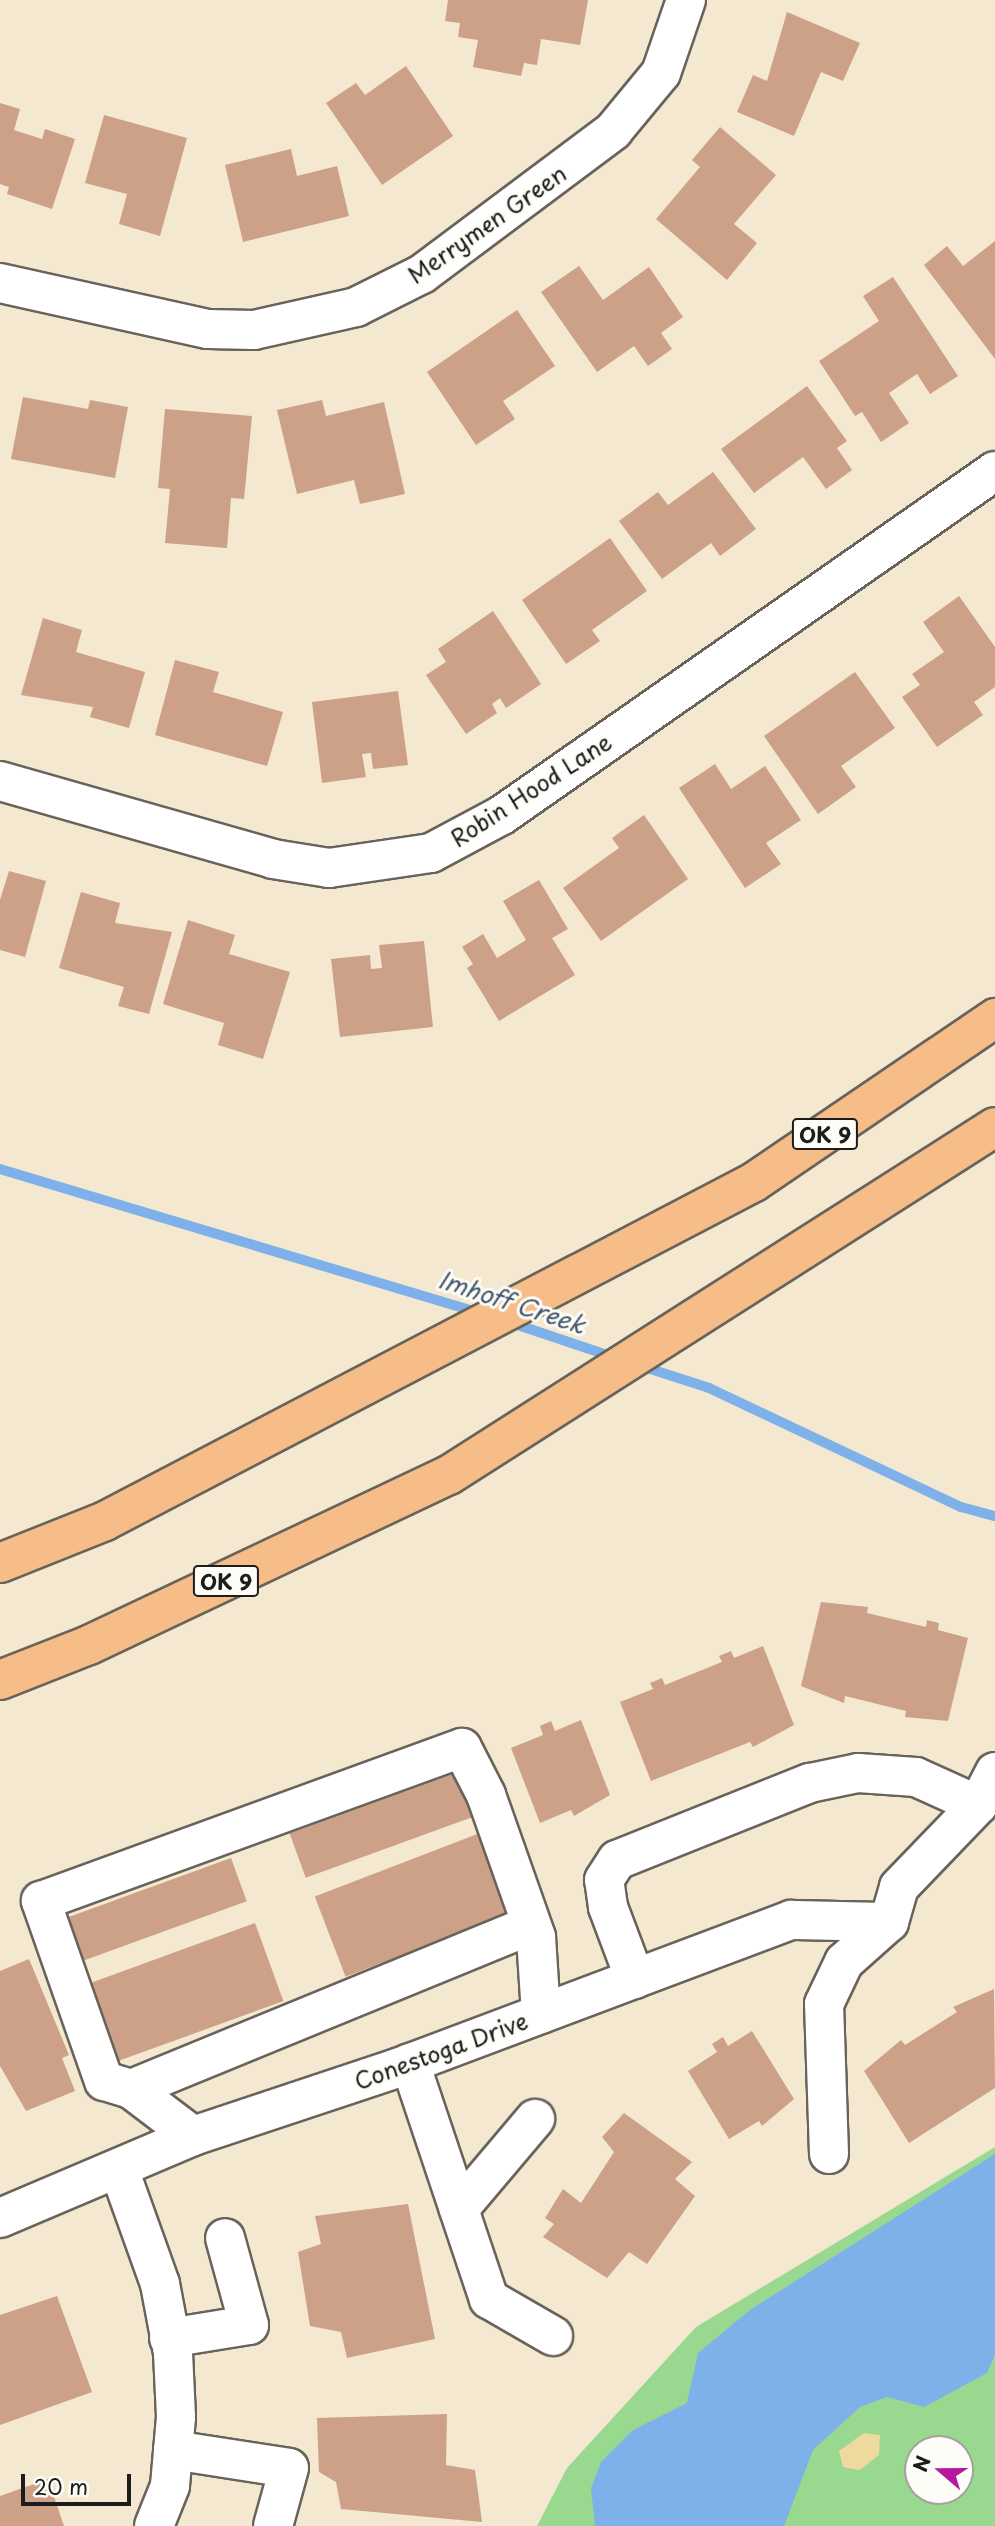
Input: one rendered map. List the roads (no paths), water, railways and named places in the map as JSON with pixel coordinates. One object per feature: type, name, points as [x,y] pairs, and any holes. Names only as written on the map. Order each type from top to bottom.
[{"type":"highway","name":"OK 9","points":[[0,1563],[105,1521],[754,1182],[995,1018]]},
{"type":"highway","name":"OK 9","points":[[0,1680],[89,1646],[449,1475],[995,1127]]},
{"type":"street","name":"Merrymen Green","points":[[0,283],[208,329],[292,324],[356,307],[422,274],[612,131],[661,73],[686,0]]},
{"type":"street","name":"Robin Hood Lane","points":[[0,781],[273,859],[329,868],[431,853],[502,815],[995,471]]},
{"type":"street","points":[[193,2136],[131,2089],[104,2081],[41,1901],[462,1748],[486,1795],[531,1924],[541,2014]]},
{"type":"street","points":[[635,1979],[608,1907],[604,1880],[617,1860],[810,1783],[858,1773],[916,1776],[986,1789]]},
{"type":"street","points":[[829,2154],[824,2004],[844,1962],[889,1922],[899,1887],[986,1789]]},
{"type":"street","name":"Conestoga Drive","points":[[0,2218],[120,2172],[193,2136],[410,2063],[791,1920],[889,1922]]},
{"type":"street","points":[[131,2089],[531,1924]]},
{"type":"street","points":[[410,2063],[489,2299],[553,2336]]},
{"type":"street","points":[[459,2209],[535,2119]]},
{"type":"street","points":[[120,2172],[160,2284],[170,2338],[173,2450],[170,2486],[154,2526]]},
{"type":"street","points":[[170,2338],[249,2325],[226,2238]]},
{"type":"street","points":[[173,2450],[289,2468],[273,2526]]},
{"type":"water","points":[[995,2154],[995,2355],[987,2373],[924,2407],[887,2397],[860,2407],[813,2450],[784,2526],[595,2526],[591,2488],[601,2462],[633,2430],[687,2403],[698,2353],[750,2310]]},
{"type":"waterway","name":"Imhoff Creek","points":[[0,1169],[480,1313]]},
{"type":"waterway","name":"Imhoff Creek","points":[[509,1322],[616,1358]]},
{"type":"waterway","name":"Imhoff Creek","points":[[638,1365],[709,1388],[961,1507],[995,1516]]}]
